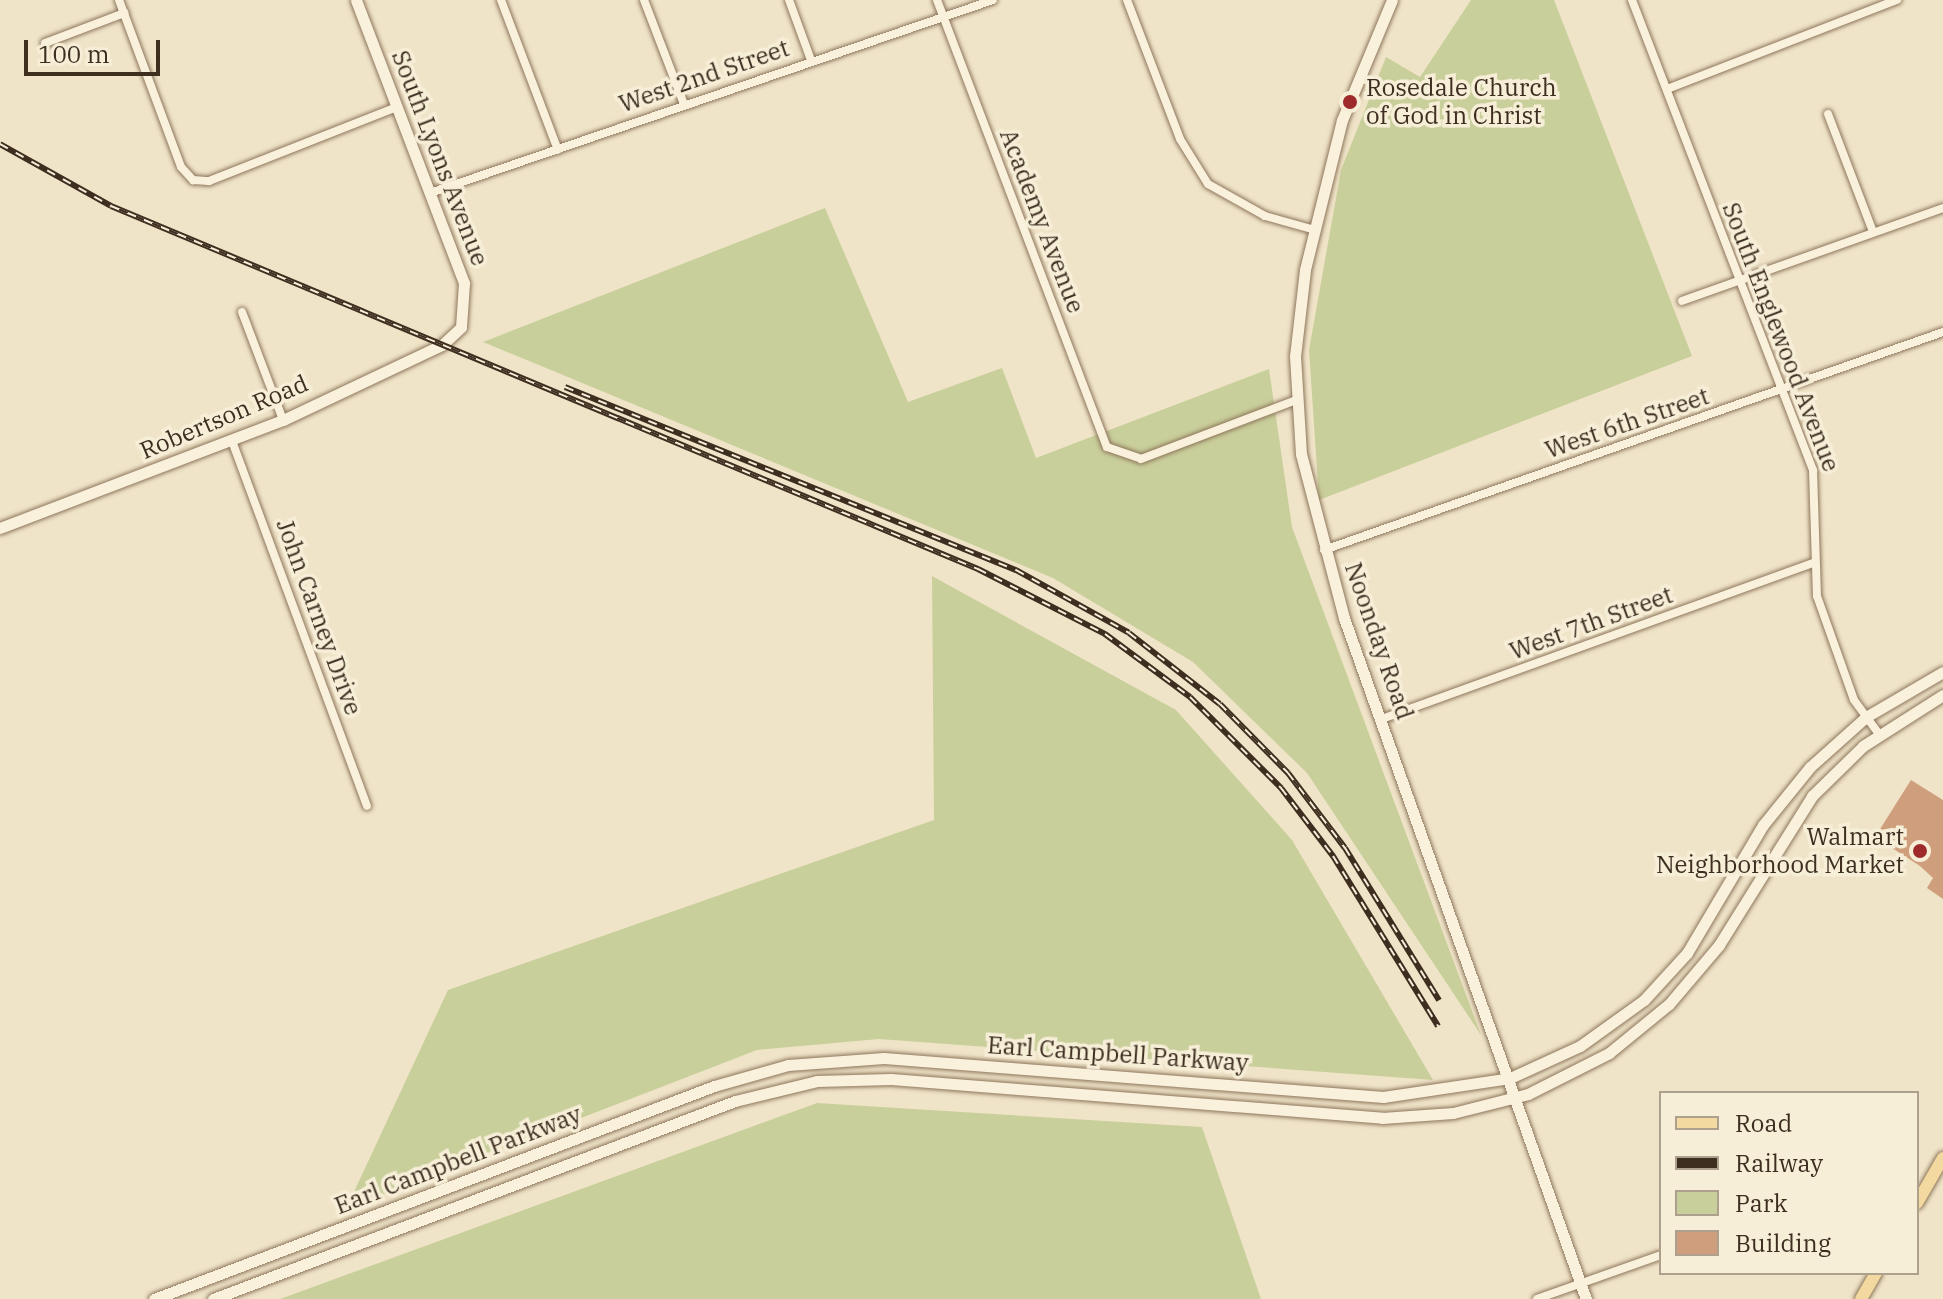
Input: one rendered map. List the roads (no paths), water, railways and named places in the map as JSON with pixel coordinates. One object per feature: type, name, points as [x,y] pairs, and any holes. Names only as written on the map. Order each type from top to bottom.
[{"type":"main road","name":"South Lyons Avenue","points":[[356,0],[467,292],[457,333]]},
{"type":"main road","name":"Noonday Road","points":[[1392,0],[1342,120],[1315,230],[1298,313],[1294,401],[1324,550],[1586,1299]]},
{"type":"main road","name":"Robertson Road","points":[[0,528],[283,420],[457,333]]},
{"type":"main road","name":"Earl Campbell Parkway","points":[[154,1299],[745,1075],[810,1061],[884,1058],[1383,1097],[1510,1078],[1628,1014],[1678,965],[1784,797],[1866,717],[1943,672]]},
{"type":"main road","name":"Earl Campbell Parkway","points":[[213,1299],[751,1095],[877,1079],[1382,1118],[1517,1098],[1583,1069],[1634,1035],[1693,979],[1733,922],[1795,817],[1879,734],[1943,695]]},
{"type":"main road","points":[[1714,912],[1733,922]]},
{"type":"main road","points":[[745,1075],[751,1095]]},
{"type":"main road","points":[[1919,1200],[1943,1158]]},
{"type":"main road","points":[[1861,1299],[1875,1275]]},
{"type":"street","points":[[119,0],[186,174],[209,181],[397,107]]},
{"type":"street","points":[[501,0],[558,150]]},
{"type":"street","points":[[644,0],[684,104]]},
{"type":"street","points":[[789,0],[811,60]]},
{"type":"street","name":"Academy Avenue","points":[[937,0],[1102,438],[1114,453],[1157,454],[1294,401]]},
{"type":"street","name":"West 2nd Street","points":[[430,193],[993,0]]},
{"type":"street","points":[[1127,0],[1180,139],[1208,184],[1265,216],[1315,230]]},
{"type":"street","name":"South Englewood Avenue","points":[[1632,0],[1739,283],[1783,389],[1817,489],[1813,563],[1819,603],[1866,717],[1879,734]]},
{"type":"street","points":[[1667,89],[1897,0]]},
{"type":"street","points":[[45,43],[124,13]]},
{"type":"street","points":[[1828,114],[1873,232]]},
{"type":"street","points":[[1682,301],[1943,208]]},
{"type":"street","points":[[242,312],[283,420]]},
{"type":"street","name":"West 6th Street","points":[[1324,550],[1943,332]]},
{"type":"street","name":"John Carney Drive","points":[[232,441],[367,806]]},
{"type":"street","name":"West 7th Street","points":[[1382,719],[1813,563]]},
{"type":"street","points":[[1537,1299],[1659,1256]]},
{"type":"railway","points":[[0,144],[111,206],[978,569],[1105,634],[1190,697],[1281,788],[1333,856],[1438,1026]]},
{"type":"railway","points":[[565,387],[1016,570],[1129,633],[1220,704],[1288,773],[1345,848],[1439,1000]]},
{"type":"place","name":"Rosedale Church of God in Christ","points":[[1350,102]]},
{"type":"place","name":"Walmart Neighborhood Market","points":[[1920,851]]}]
